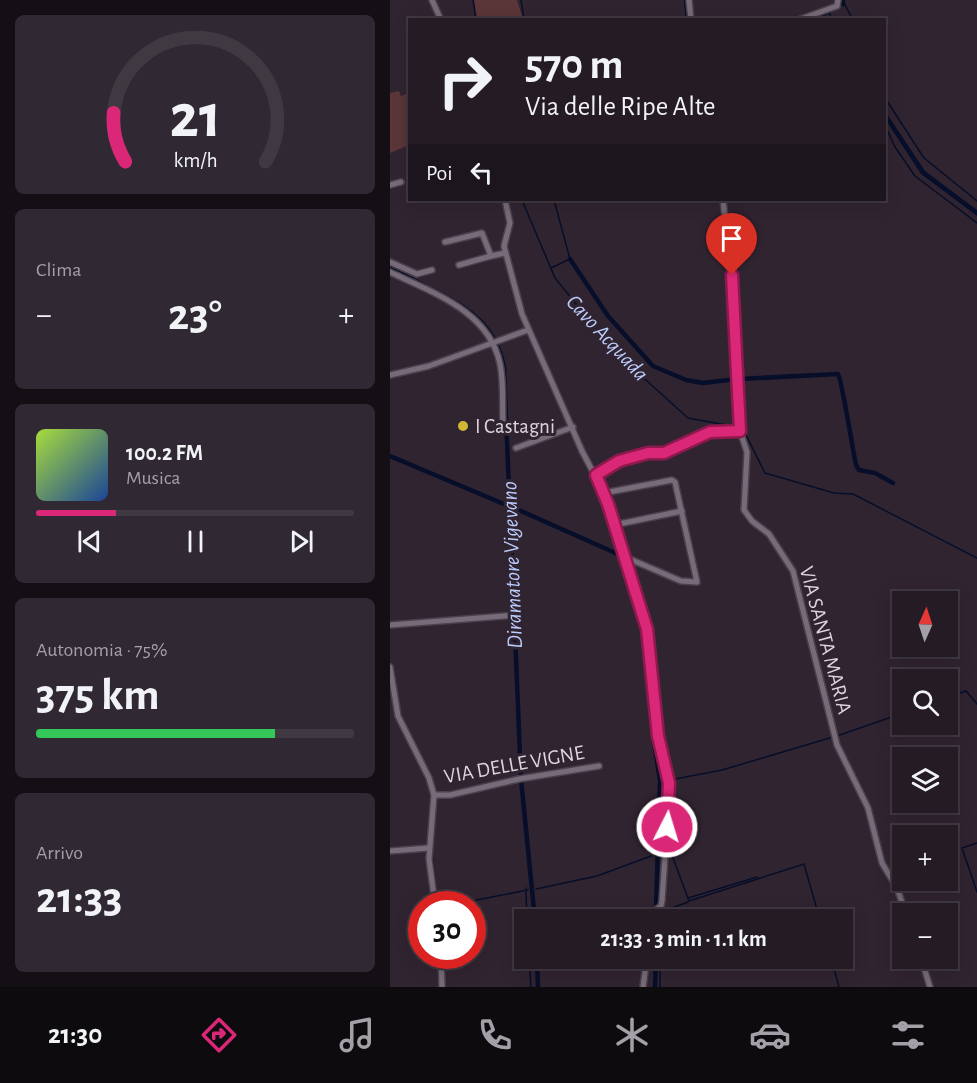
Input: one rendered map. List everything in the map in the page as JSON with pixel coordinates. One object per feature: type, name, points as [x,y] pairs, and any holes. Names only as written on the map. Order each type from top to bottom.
[{"type":"street","points":[[432,0],[440,18]]},
{"type":"street","points":[[689,0],[691,18]]},
{"type":"street","points":[[803,18],[837,4]]},
{"type":"street","points":[[390,185],[401,183]]},
{"type":"street","points":[[505,201],[510,223],[504,239],[505,253],[522,314],[582,451],[604,493],[649,638],[658,736],[669,783],[662,901],[661,906],[657,909]]},
{"type":"street","name":"VIA SANTA MARIA","points":[[723,201],[736,317],[740,431],[747,452],[744,510],[752,521],[769,534],[793,571],[837,745],[868,808],[882,863],[897,888],[902,903]]},
{"type":"street","points":[[445,242],[482,233],[491,256]]},
{"type":"street","points":[[459,265],[505,253]]},
{"type":"street","points":[[390,262],[417,274],[432,270]]},
{"type":"street","points":[[390,272],[464,310],[480,324],[495,343],[501,369],[503,424]]},
{"type":"street","points":[[390,375],[429,366],[528,330]]},
{"type":"street","points":[[516,448],[573,427]]},
{"type":"street","points":[[596,475],[619,461],[648,453],[664,453],[710,432],[740,431]]},
{"type":"street","points":[[604,493],[672,480],[675,482],[697,582],[681,581],[625,557]]},
{"type":"street","points":[[614,525],[682,512]]},
{"type":"street","points":[[390,625],[513,615]]},
{"type":"street","points":[[390,667],[398,716],[429,778],[434,795],[433,828],[429,848],[434,891]]},
{"type":"street","name":"VIA DELLE VIGNE","points":[[434,795],[450,795],[522,779],[599,766]]},
{"type":"street","points":[[390,851],[429,848]]},
{"type":"street","points":[[441,969],[442,987]]},
{"type":"street","points":[[643,987],[645,969]]},
{"type":"street","points":[[924,969],[930,987]]},
{"type":"shaded area","points":[[474,0],[517,0],[523,18],[477,18]]},
{"type":"shaded area","points":[[399,91],[401,96],[406,94],[408,145],[390,153],[390,93]]},
{"type":"water","points":[[886,112],[925,171],[977,210],[977,216],[921,174],[886,121]]},
{"type":"waterway","name":"Cavo Acquada","points":[[473,0],[476,18]]},
{"type":"waterway","points":[[521,0],[524,18]]},
{"type":"waterway","points":[[686,0],[688,18]]},
{"type":"waterway","points":[[844,3],[852,18]]},
{"type":"waterway","points":[[813,18],[828,12]]},
{"type":"waterway","points":[[829,12],[831,18]]},
{"type":"waterway","points":[[886,100],[924,158],[977,201]]},
{"type":"waterway","points":[[886,127],[895,147],[915,176],[977,223]]},
{"type":"waterway","name":"Cavo Acquada","points":[[522,201],[555,278],[607,342],[688,418],[737,427]]},
{"type":"waterway","points":[[551,268],[570,259],[554,201]]},
{"type":"waterway","points":[[570,259],[608,316],[653,366],[686,380],[703,383],[737,379]]},
{"type":"waterway","name":"Diramatore Vigevano","points":[[390,268],[425,286]]},
{"type":"waterway","name":"Diramatore Vigevano","points":[[435,291],[460,305],[480,321],[495,341],[504,368],[521,779],[534,909]]},
{"type":"waterway","points":[[732,306],[734,325]]},
{"type":"waterway","points":[[740,379],[838,374],[856,465],[859,470],[875,473],[893,483]]},
{"type":"waterway","name":"Cavo Acquada","points":[[742,427],[765,473],[834,493],[853,494],[977,558]]},
{"type":"waterway","points":[[390,456],[504,504]]},
{"type":"waterway","points":[[512,507],[620,555],[632,589]]},
{"type":"waterway","points":[[643,628],[652,702],[654,743],[660,780],[656,908]]},
{"type":"waterway","points":[[958,694],[966,691],[977,704]]},
{"type":"waterway","points":[[837,736],[892,717]]},
{"type":"waterway","points":[[670,780],[722,770],[833,737]]},
{"type":"waterway","points":[[977,843],[962,848],[977,892]]},
{"type":"waterway","points":[[390,854],[426,851]]},
{"type":"waterway","points":[[432,852],[436,891]]},
{"type":"waterway","points":[[536,889],[597,876],[651,856]]},
{"type":"waterway","points":[[670,856],[673,858],[689,901],[804,864],[817,909]]},
{"type":"waterway","points":[[688,898],[757,877]]},
{"type":"waterway","points":[[486,898],[528,890]]},
{"type":"waterway","points":[[526,892],[527,909]]},
{"type":"waterway","points":[[669,909],[688,902]]},
{"type":"waterway","points":[[530,969],[531,987]]},
{"type":"waterway","name":"Diramatore Vigevano","points":[[537,969],[538,987]]},
{"type":"waterway","points":[[655,987],[656,969]]},
{"type":"waterway","points":[[660,969],[660,987]]},
{"type":"waterway","points":[[834,969],[839,987]]},
{"type":"place","name":"I Castagni","points":[[463,426]]},
{"type":"route","points":[[667,827],[669,783],[658,736],[647,629],[608,504],[596,475],[608,465],[648,453],[664,453],[710,432],[740,431],[736,317],[732,275]]}]
